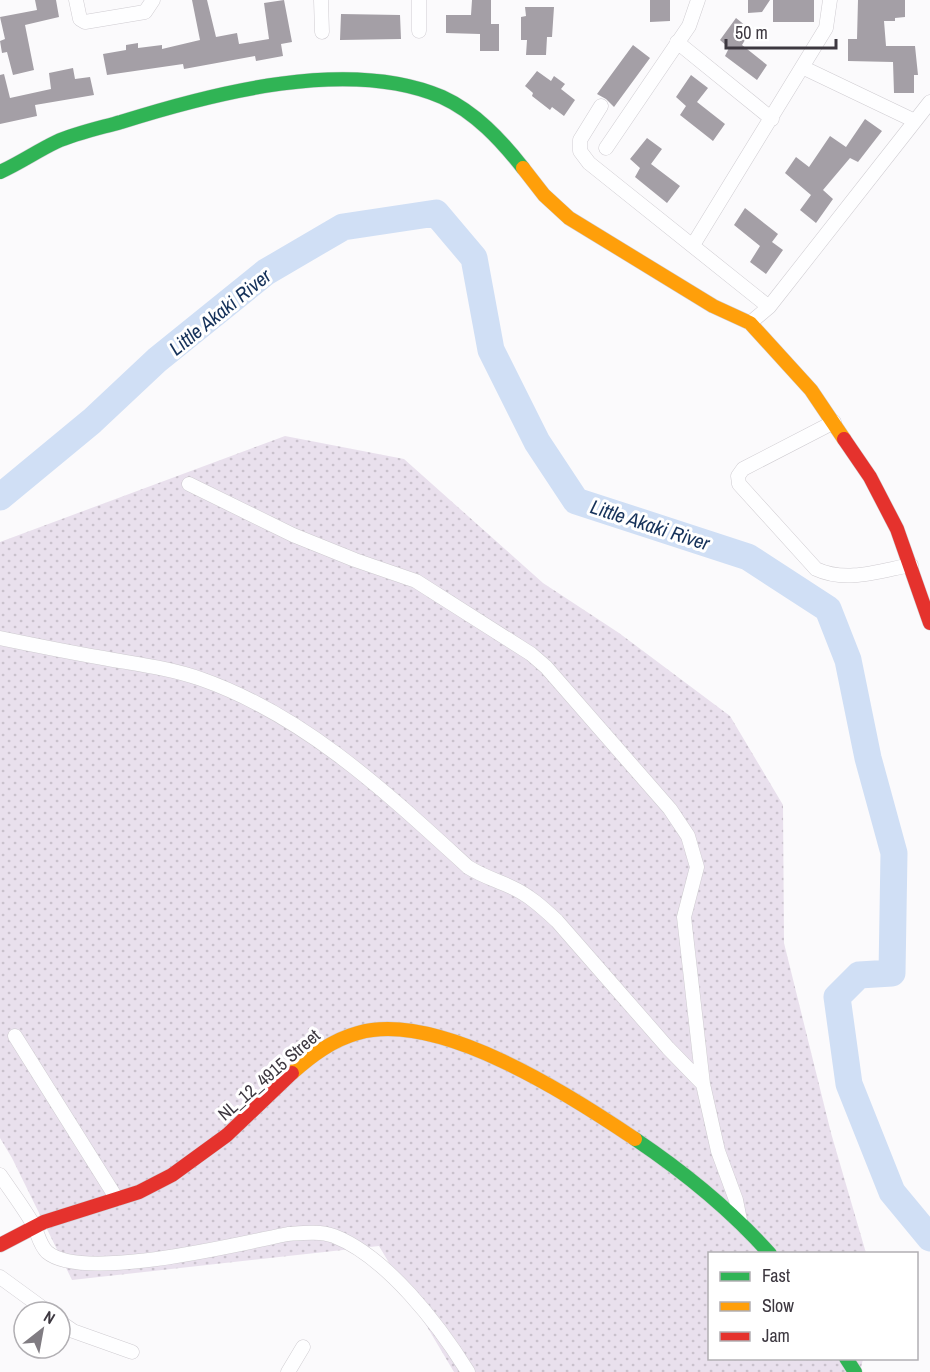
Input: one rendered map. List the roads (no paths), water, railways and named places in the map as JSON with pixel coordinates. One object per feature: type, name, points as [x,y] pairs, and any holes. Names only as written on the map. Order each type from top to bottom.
[{"type":"main road","points":[[0,172],[23,162],[57,142],[244,89],[341,78],[383,82],[441,97],[474,115],[509,150],[544,195],[569,219],[703,300],[750,323],[805,382],[870,477],[897,529],[930,623]]},
{"type":"main road","name":"NL_12_4915 Street","points":[[0,1254],[36,1232],[150,1187],[191,1163],[326,1046],[356,1033],[398,1030],[428,1034],[481,1052],[530,1078],[637,1142],[740,1220],[768,1252]]},
{"type":"main road","name":"NL_12_4915 Street","points":[[0,1245],[154,1192],[175,1181],[216,1153],[320,1060],[340,1048],[378,1037],[426,1042],[454,1050],[479,1060],[560,1104],[710,1205],[757,1252]]},
{"type":"main road","points":[[837,1360],[846,1372]]},
{"type":"street","points":[[76,0],[80,19],[85,22],[145,12],[153,0]]},
{"type":"street","points":[[321,0],[322,32]]},
{"type":"street","points":[[419,0],[419,31]]},
{"type":"street","points":[[606,148],[689,26],[698,0]]},
{"type":"street","points":[[693,245],[804,68],[826,28],[830,0]]},
{"type":"street","points":[[677,42],[772,119]]},
{"type":"street","points":[[804,68],[915,121]]},
{"type":"street","points":[[750,323],[769,307],[930,102]]},
{"type":"street","points":[[601,106],[580,140],[580,152],[589,163],[769,307]]},
{"type":"street","points":[[834,422],[743,468],[738,476],[739,484],[816,569],[829,575],[845,577],[911,565]]},
{"type":"street","points":[[189,484],[293,535],[355,560],[416,580],[531,654],[546,667],[670,809],[688,836],[697,867],[684,917],[703,1084],[718,1151],[736,1200],[740,1220]]},
{"type":"street","points":[[0,638],[164,669],[201,679],[255,701],[294,722],[407,812],[468,867],[511,887],[540,905],[703,1084]]},
{"type":"street","points":[[15,1036],[117,1199]]},
{"type":"street","points":[[0,1174],[43,1247],[57,1258],[66,1261],[159,1260],[288,1234],[310,1233],[334,1236],[387,1271],[417,1303],[468,1372]]},
{"type":"street","points":[[0,1277],[32,1300]]},
{"type":"street","points":[[72,1330],[132,1352]]},
{"type":"street","points":[[288,1372],[303,1347]]},
{"type":"waterway","name":"Little Akaki River","points":[[0,497],[92,421],[157,360],[266,272],[343,227],[436,213],[474,258],[491,350],[537,442],[576,501],[748,557],[828,609],[848,660],[868,758],[894,853],[892,973],[859,975],[837,997],[849,1084],[892,1192],[930,1238]]}]
